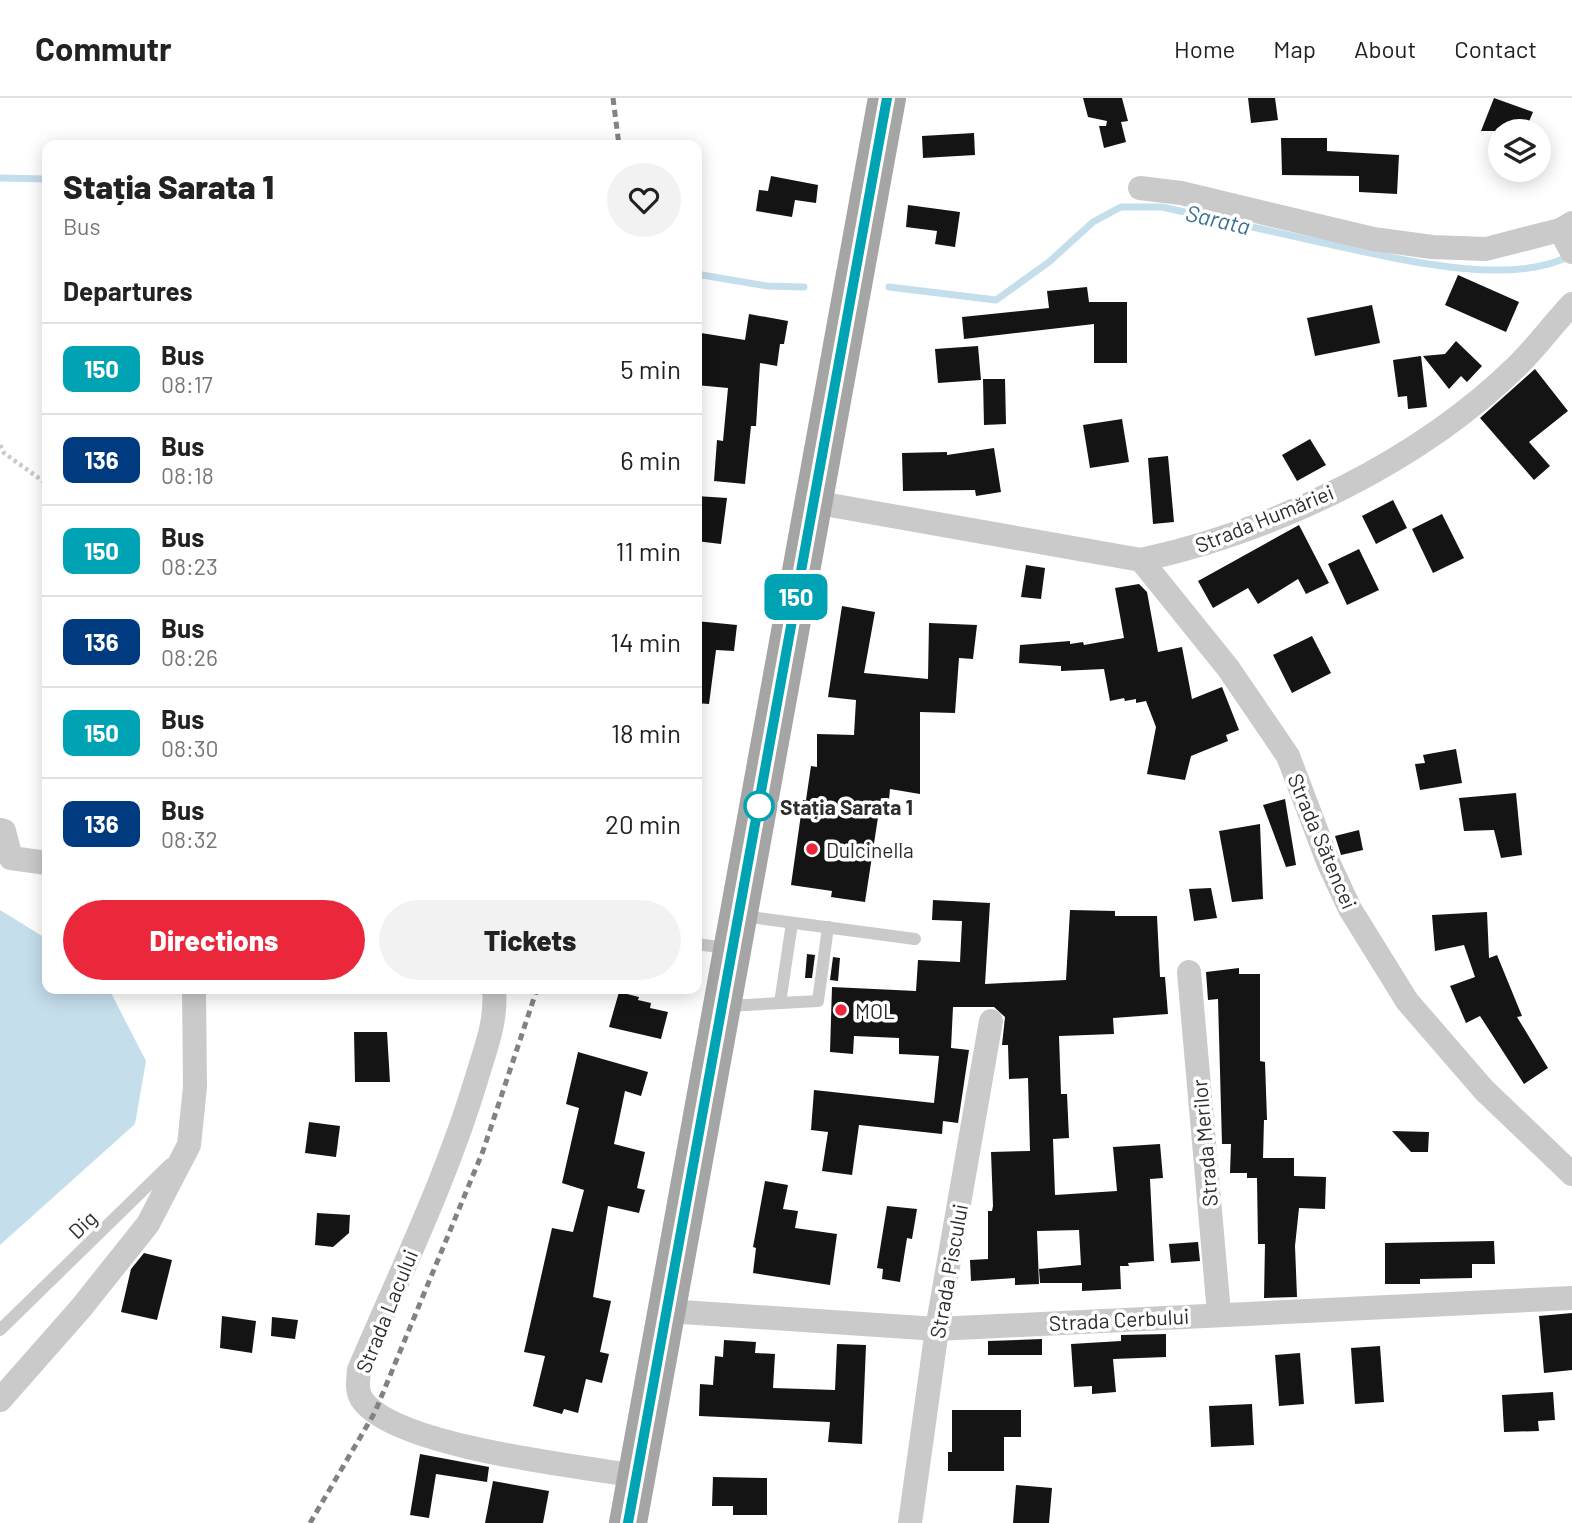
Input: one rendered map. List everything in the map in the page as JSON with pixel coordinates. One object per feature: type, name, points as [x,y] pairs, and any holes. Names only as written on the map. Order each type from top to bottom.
[{"type":"main road","points":[[628,1523],[723,1006],[723,936],[813,502],[887,98]]},
{"type":"street","points":[[1140,188],[1181,192],[1373,239],[1432,247],[1486,249],[1568,236]]},
{"type":"street","name":"Strada Humăriei","points":[[813,502],[1141,560],[1217,541],[1392,462],[1466,410],[1519,364],[1572,304]]},
{"type":"street","name":"Strada Sătencei","points":[[1141,560],[1228,668],[1287,756],[1329,864],[1350,909],[1407,1001],[1484,1090],[1572,1174]]},
{"type":"street","points":[[0,830],[4,831],[12,858],[42,862]]},
{"type":"street","name":"Strada Merilor","points":[[1189,972],[1219,1313]]},
{"type":"street","points":[[0,1400],[81,1308],[148,1224],[189,1146],[195,1087],[194,994]]},
{"type":"street","name":"Strada Lacului","points":[[494,994],[496,1012],[469,1103],[440,1181],[359,1370],[357,1388],[362,1400],[375,1412],[423,1435],[637,1476]]},
{"type":"street","name":"Strada Piscului","points":[[909,1523],[937,1329],[991,1021]]},
{"type":"street","name":"Strada Cerbului","points":[[667,1311],[937,1329],[1219,1313],[1572,1298]]},
{"type":"lane","points":[[780,1003],[792,923]]},
{"type":"lane","points":[[723,936],[792,923],[915,939]]},
{"type":"lane","points":[[723,1006],[818,1001],[828,927]]},
{"type":"lane","name":"Dig","points":[[0,1330],[189,1146]]},
{"type":"path","points":[[0,445],[4,453],[42,480]]},
{"type":"water","points":[[0,910],[42,936],[42,994],[112,994],[146,1061],[135,1124],[0,1245]]},
{"type":"building","points":[[1083,98],[1122,98],[1128,121],[1121,122],[1126,142],[1104,148],[1099,126],[1106,126],[1107,121],[1088,117]]},
{"type":"building","points":[[1248,98],[1275,98],[1278,120],[1251,123]]},
{"type":"building","points":[[1494,98],[1533,112],[1530,119],[1488,119],[1488,131],[1481,131]]},
{"type":"building","points":[[974,133],[975,155],[923,158],[922,136]]},
{"type":"building","points":[[1281,138],[1327,138],[1327,151],[1399,155],[1397,194],[1359,192],[1359,176],[1282,175]]},
{"type":"building","points":[[771,176],[818,185],[816,203],[795,200],[792,217],[756,211],[759,190],[768,191]]},
{"type":"building","points":[[908,205],[960,212],[955,247],[935,244],[937,231],[906,227]]},
{"type":"building","points":[[1458,275],[1519,302],[1506,332],[1445,305]]},
{"type":"building","points":[[1087,287],[1089,302],[1127,302],[1127,363],[1094,363],[1094,324],[964,339],[962,317],[1049,308],[1047,291]]},
{"type":"building","points":[[1372,305],[1380,343],[1315,356],[1307,318]]},
{"type":"building","points":[[749,314],[788,321],[784,344],[780,344],[777,366],[760,363],[756,426],[751,426],[745,484],[714,481],[717,440],[723,441],[728,388],[702,386],[702,333],[745,340]]},
{"type":"building","points":[[1456,341],[1482,366],[1467,382],[1461,376],[1449,389],[1423,356],[1445,354]]},
{"type":"building","points":[[978,346],[981,380],[938,383],[935,349]]},
{"type":"building","points":[[1421,356],[1427,407],[1408,409],[1407,396],[1398,397],[1393,360]]},
{"type":"building","points":[[1535,369],[1568,411],[1529,442],[1550,466],[1534,480],[1480,418]]},
{"type":"building","points":[[983,379],[1005,379],[1006,424],[984,425]]},
{"type":"building","points":[[1122,419],[1129,462],[1090,468],[1083,425]]},
{"type":"building","points":[[1310,439],[1326,465],[1297,481],[1282,455]]},
{"type":"building","points":[[994,448],[1001,492],[976,496],[975,490],[903,491],[902,453],[947,452],[947,455]]},
{"type":"building","points":[[1168,456],[1174,522],[1153,524],[1148,458]]},
{"type":"building","points":[[702,496],[727,498],[721,544],[702,542]]},
{"type":"building","points":[[1393,500],[1407,528],[1376,544],[1362,516]]},
{"type":"building","points":[[1442,514],[1464,558],[1433,573],[1412,529]]},
{"type":"building","points":[[1299,525],[1329,583],[1306,594],[1298,579],[1258,604],[1248,588],[1213,608],[1198,581]]},
{"type":"building","points":[[1359,549],[1379,590],[1347,605],[1328,564]]},
{"type":"building","points":[[1026,565],[1045,568],[1041,599],[1021,597]]},
{"type":"building","points":[[1139,584],[1147,592],[1158,652],[1182,647],[1192,699],[1222,687],[1239,730],[1226,735],[1228,741],[1191,756],[1185,780],[1147,774],[1156,727],[1146,701],[1136,703],[1136,699],[1125,701],[1124,698],[1110,701],[1104,669],[1061,671],[1061,666],[1019,663],[1020,645],[1070,641],[1070,644],[1083,642],[1084,645],[1124,638],[1115,588]]},
{"type":"building","points":[[842,606],[875,612],[864,673],[928,679],[929,623],[977,625],[973,659],[959,658],[955,713],[920,712],[920,794],[890,789],[889,800],[881,798],[865,902],[831,897],[832,891],[791,885],[803,800],[806,800],[811,766],[817,767],[817,734],[854,735],[856,700],[828,697]]},
{"type":"building","points":[[702,622],[737,625],[734,651],[716,650],[709,704],[702,703]]},
{"type":"building","points":[[1312,636],[1331,673],[1292,693],[1273,655]]},
{"type":"building","points":[[1456,749],[1462,783],[1420,790],[1415,764],[1425,763],[1423,755]]},
{"type":"building","points":[[1516,793],[1522,855],[1501,858],[1494,830],[1464,831],[1459,798]]},
{"type":"building","points":[[1285,799],[1296,865],[1286,867],[1263,805]]},
{"type":"building","points":[[1260,824],[1263,899],[1232,902],[1219,831]]},
{"type":"building","points":[[1359,830],[1363,850],[1341,855],[1335,836]]},
{"type":"building","points":[[1211,888],[1217,918],[1194,921],[1189,889]]},
{"type":"building","points":[[933,900],[990,903],[985,984],[1066,980],[1070,910],[1115,911],[1115,916],[1157,916],[1160,977],[1165,977],[1168,1014],[1113,1018],[1114,1034],[1059,1036],[1061,1094],[1067,1094],[1069,1138],[1053,1139],[1055,1195],[1117,1191],[1113,1147],[1160,1144],[1163,1178],[1150,1179],[1154,1261],[1120,1266],[1121,1289],[1082,1291],[1082,1283],[1040,1283],[1039,1269],[1081,1265],[1079,1230],[1037,1231],[1039,1284],[1015,1285],[1015,1278],[971,1281],[970,1260],[988,1259],[988,1211],[992,1211],[993,1206],[991,1152],[1030,1151],[1028,1078],[1009,1079],[1008,1045],[1002,1045],[1005,1017],[994,1007],[953,1007],[951,1048],[969,1050],[958,1123],[943,1121],[942,1134],[859,1125],[852,1175],[822,1171],[828,1132],[811,1130],[814,1090],[934,1103],[939,1056],[899,1054],[899,1038],[854,1036],[853,1054],[830,1052],[832,987],[916,991],[918,960],[960,962],[962,921],[932,920]]},
{"type":"building","points":[[1487,912],[1489,958],[1497,955],[1522,1016],[1517,1017],[1548,1068],[1524,1084],[1480,1016],[1466,1023],[1450,986],[1475,977],[1464,945],[1435,951],[1432,915]]},
{"type":"building","points":[[807,954],[815,955],[812,978],[805,978]]},
{"type":"building","points":[[833,957],[840,958],[838,981],[830,980]]},
{"type":"building","points":[[1239,968],[1239,974],[1260,974],[1260,1061],[1265,1062],[1267,1120],[1264,1120],[1263,1158],[1294,1158],[1294,1176],[1326,1177],[1325,1209],[1299,1208],[1295,1246],[1297,1297],[1264,1298],[1265,1244],[1258,1244],[1257,1178],[1247,1178],[1247,1173],[1230,1173],[1231,1144],[1222,1144],[1218,999],[1208,1000],[1206,972]]},
{"type":"building","points":[[618,994],[639,997],[638,1000],[651,1003],[650,1008],[668,1012],[661,1039],[609,1027]]},
{"type":"building","points":[[354,1032],[387,1032],[390,1082],[355,1082]]},
{"type":"building","points":[[578,1052],[648,1072],[641,1096],[625,1091],[614,1144],[645,1152],[637,1188],[645,1190],[639,1213],[608,1206],[593,1297],[611,1301],[600,1352],[609,1354],[602,1383],[586,1379],[578,1413],[564,1409],[562,1414],[533,1406],[545,1356],[524,1352],[552,1228],[573,1232],[584,1190],[562,1183],[579,1108],[566,1104]]},
{"type":"building","points":[[309,1122],[340,1126],[336,1157],[305,1153]]},
{"type":"building","points":[[1392,1131],[1429,1132],[1428,1152],[1411,1152]]},
{"type":"building","points":[[765,1181],[788,1185],[783,1209],[798,1211],[795,1228],[837,1234],[830,1285],[753,1273],[756,1248],[753,1247]]},
{"type":"building","points":[[887,1206],[917,1209],[912,1239],[907,1238],[900,1282],[882,1279],[883,1269],[877,1268]]},
{"type":"building","points":[[317,1213],[350,1215],[349,1233],[333,1247],[315,1245]]},
{"type":"building","points":[[1494,1241],[1495,1264],[1472,1264],[1472,1278],[1420,1279],[1420,1284],[1385,1284],[1385,1243]]},
{"type":"building","points":[[1198,1242],[1200,1261],[1171,1263],[1169,1244]]},
{"type":"building","points":[[144,1253],[172,1260],[157,1320],[121,1312],[131,1269]]},
{"type":"building","points":[[1572,1313],[1572,1370],[1544,1373],[1539,1316]]},
{"type":"building","points":[[222,1316],[256,1321],[252,1353],[220,1348]]},
{"type":"building","points":[[272,1317],[298,1320],[295,1339],[271,1336]]},
{"type":"building","points":[[1166,1334],[1166,1357],[1113,1359],[1116,1392],[1092,1394],[1092,1386],[1074,1387],[1071,1344],[1121,1341],[1121,1335]]},
{"type":"building","points":[[1042,1339],[1042,1355],[988,1355],[988,1341]]},
{"type":"building","points":[[724,1340],[756,1342],[755,1353],[775,1354],[773,1388],[835,1390],[837,1344],[866,1345],[862,1444],[828,1442],[830,1422],[699,1416],[700,1384],[713,1385],[715,1356],[723,1357]]},
{"type":"building","points":[[1380,1346],[1384,1402],[1355,1404],[1351,1348]]},
{"type":"building","points":[[1300,1353],[1304,1404],[1279,1406],[1275,1355]]},
{"type":"building","points":[[1553,1392],[1555,1420],[1538,1421],[1539,1431],[1504,1432],[1502,1395]]},
{"type":"building","points":[[1252,1404],[1254,1445],[1211,1447],[1209,1406]]},
{"type":"building","points":[[952,1410],[1021,1410],[1021,1437],[1004,1437],[1004,1471],[948,1471],[948,1452],[952,1452]]},
{"type":"building","points":[[420,1454],[489,1467],[487,1482],[436,1474],[429,1518],[410,1515]]},
{"type":"building","points":[[713,1477],[767,1478],[767,1515],[733,1515],[733,1506],[712,1506]]},
{"type":"building","points":[[493,1481],[549,1491],[543,1523],[485,1523]]},
{"type":"building","points":[[1016,1485],[1052,1488],[1049,1523],[1013,1523]]},
{"type":"waterway","points":[[0,178],[42,179]]},
{"type":"waterway","name":"Sarata","points":[[889,287],[996,300],[1049,262],[1093,222],[1121,207],[1162,207],[1382,256],[1449,267],[1516,269],[1546,265],[1571,255]]},
{"type":"waterway","points":[[702,275],[767,286],[804,287]]},
{"type":"railway","points":[[613,98],[618,140]]},
{"type":"railway","points":[[310,1523],[375,1412],[483,1151],[535,994]]},
{"type":"bus line","name":"150","points":[[628,1523],[887,98]]},
{"type":"place","name":"Stația Sarata 1","points":[[759,806]]},
{"type":"place","name":"Dulcinella","points":[[812,849]]},
{"type":"place","name":"MOL","points":[[841,1010]]}]
